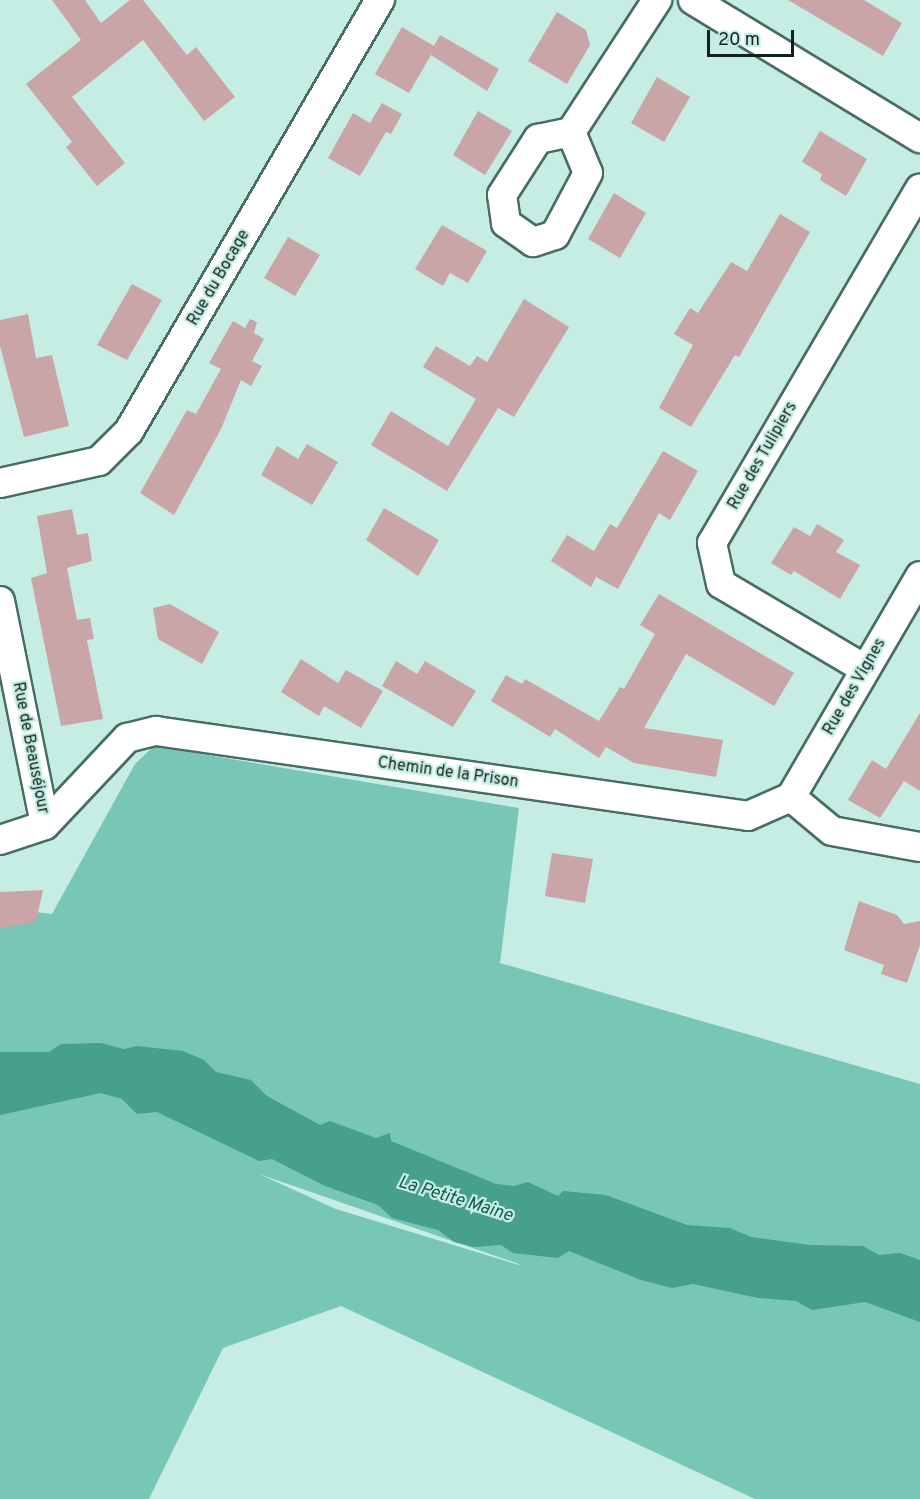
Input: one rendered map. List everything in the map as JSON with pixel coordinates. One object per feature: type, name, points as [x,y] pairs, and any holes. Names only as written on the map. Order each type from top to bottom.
[{"type":"street","name":"Rue du Bocage","points":[[0,483],[99,461],[129,431],[380,0]]},
{"type":"street","points":[[571,132],[657,0]]},
{"type":"street","points":[[693,0],[920,138]]},
{"type":"street","name":"Rue des Tulipiers","points":[[865,669],[721,584],[712,543],[920,188]]},
{"type":"street","name":"Rue des Vignes","points":[[791,797],[920,576]]},
{"type":"street","name":"Rue de Beauséjour","points":[[0,601],[45,825]]},
{"type":"street","name":"Chemin de la Prison","points":[[0,840],[45,825],[127,738],[156,731],[748,816],[791,797]]},
{"type":"street","points":[[791,797],[832,831],[920,847]]},
{"type":"shaded area","points":[[154,746],[519,808],[500,963],[920,1084],[920,1499],[755,1499],[341,1306],[223,1348],[149,1499],[0,1499],[0,908],[52,914],[135,764]],"holes":[[[259,1174],[519,1264],[336,1209]]]},
{"type":"water","name":"La Petite Maine","points":[[101,1043],[124,1049],[137,1046],[183,1051],[204,1060],[216,1072],[251,1080],[267,1096],[320,1125],[330,1121],[376,1138],[390,1133],[391,1141],[496,1184],[514,1186],[528,1182],[558,1196],[563,1191],[606,1195],[687,1225],[730,1228],[751,1237],[810,1245],[863,1246],[879,1255],[900,1253],[920,1260],[920,1322],[865,1302],[812,1310],[796,1301],[758,1298],[693,1284],[672,1288],[641,1280],[569,1251],[558,1258],[513,1253],[501,1245],[474,1247],[454,1242],[438,1230],[392,1218],[378,1205],[325,1186],[272,1159],[259,1161],[157,1112],[137,1114],[122,1099],[101,1093],[0,1115],[0,1052],[49,1052],[61,1044]]},
{"type":"building","points":[[52,0],[85,0],[101,23],[130,0],[143,0],[187,55],[196,47],[235,97],[204,121],[143,40],[72,97],[125,163],[97,186],[66,147],[72,142],[26,84],[81,40]]},
{"type":"building","points":[[788,0],[864,0],[902,23],[883,56]]},
{"type":"building","points":[[557,12],[586,30],[590,45],[567,84],[528,61]]},
{"type":"building","points":[[402,27],[434,46],[440,35],[499,69],[487,91],[431,55],[409,93],[375,74]]},
{"type":"building","points":[[657,77],[690,97],[664,142],[631,123]]},
{"type":"building","points":[[382,103],[402,114],[391,134],[386,132],[360,176],[328,158],[353,113],[370,123]]},
{"type":"building","points":[[478,111],[512,131],[485,175],[453,155]]},
{"type":"building","points":[[820,131],[867,159],[846,196],[820,180],[822,174],[802,162]]},
{"type":"building","points":[[614,193],[646,213],[620,258],[588,239]]},
{"type":"building","points":[[780,214],[810,232],[739,357],[735,355],[691,427],[659,408],[693,345],[674,334],[690,308],[698,313],[731,262],[747,271]]},
{"type":"building","points":[[442,225],[487,251],[468,283],[450,273],[443,286],[415,269]]},
{"type":"building","points":[[288,237],[320,255],[295,296],[264,278]]},
{"type":"building","points":[[132,284],[162,300],[127,360],[97,345]]},
{"type":"building","points":[[524,299],[569,327],[514,417],[498,408],[447,491],[371,445],[391,411],[448,446],[476,399],[423,367],[436,346],[470,366],[477,356],[487,362]]},
{"type":"building","points":[[28,314],[36,358],[52,355],[69,426],[24,437],[0,346],[0,320]]},
{"type":"building","points":[[250,319],[257,322],[254,333],[264,339],[252,361],[262,366],[251,386],[241,380],[221,429],[174,515],[140,493],[187,410],[196,414],[221,369],[209,363],[233,321],[245,328]]},
{"type":"building","points":[[307,444],[338,462],[312,505],[261,475],[277,446],[298,459]]},
{"type":"building","points":[[663,451],[698,471],[670,520],[659,513],[618,589],[596,577],[591,587],[551,561],[567,535],[594,551],[610,524],[617,528]]},
{"type":"building","points":[[384,508],[439,540],[418,576],[366,540]]},
{"type":"building","points":[[72,509],[77,535],[88,533],[92,561],[67,568],[77,620],[90,618],[94,639],[87,640],[103,719],[61,726],[31,578],[47,573],[37,516]]},
{"type":"building","points":[[817,524],[844,540],[836,552],[860,565],[840,599],[794,571],[791,575],[771,563],[794,527],[810,536]]},
{"type":"building","points":[[659,594],[794,673],[774,706],[686,654],[644,728],[723,740],[716,777],[634,763],[606,747],[599,758],[555,729],[550,737],[491,701],[506,675],[522,684],[525,679],[599,721],[620,687],[624,689],[655,634],[640,625]]},
{"type":"building","points":[[170,604],[219,632],[202,664],[158,639],[153,608]]},
{"type":"building","points":[[301,659],[338,683],[346,670],[383,691],[361,728],[324,706],[319,716],[281,692]]},
{"type":"building","points":[[396,661],[417,674],[425,661],[476,691],[453,727],[382,686]]},
{"type":"building","points":[[920,713],[920,791],[904,781],[880,818],[848,800],[872,760],[886,769]]},
{"type":"building","points":[[552,853],[593,859],[585,903],[545,896]]},
{"type":"building","points":[[43,890],[36,922],[0,928],[0,892]]},
{"type":"building","points":[[859,901],[897,915],[904,924],[920,921],[920,945],[907,983],[881,974],[884,965],[844,950]]}]
